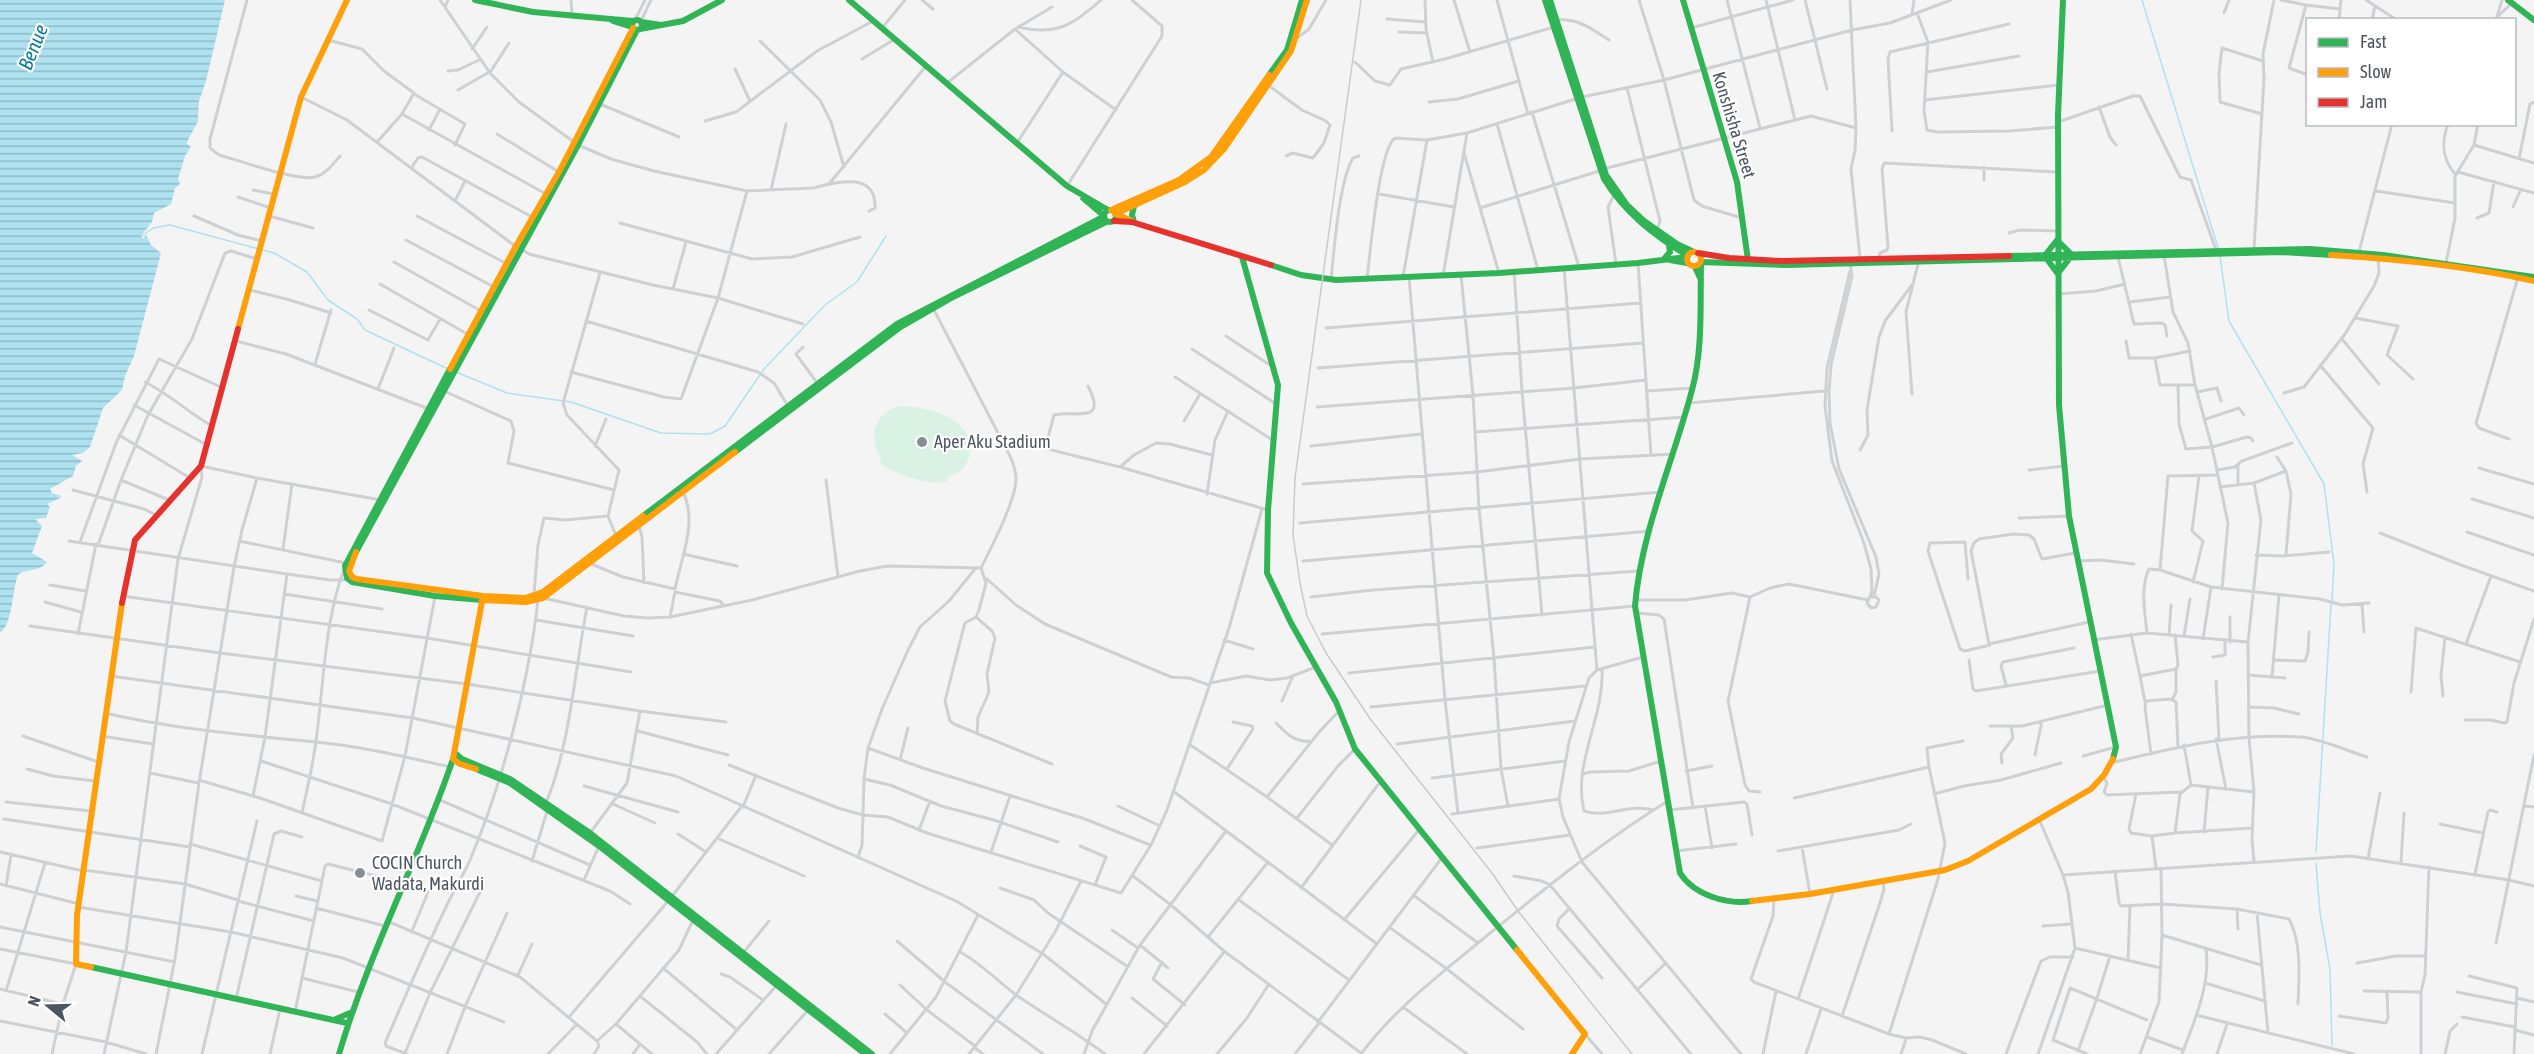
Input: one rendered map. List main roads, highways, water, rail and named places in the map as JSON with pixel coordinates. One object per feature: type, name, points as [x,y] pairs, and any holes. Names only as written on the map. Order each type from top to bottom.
[{"type":"main road","points":[[347,0],[301,97],[201,466],[137,536],[131,551],[101,736],[75,943],[76,964],[347,1023]]},
{"type":"main road","points":[[475,0],[495,5],[637,25],[664,26],[688,18],[722,0]]},
{"type":"main road","points":[[849,0],[1067,186],[1110,215],[1242,257],[1331,280],[1499,273],[1638,263],[1691,256],[1748,260],[1850,260],[2046,256],[2118,257],[2281,252],[2378,258],[2534,277]]},
{"type":"main road","points":[[538,598],[905,319],[1179,180],[1211,157],[1287,50],[1302,0]]},
{"type":"main road","points":[[351,579],[436,594],[482,599],[538,598],[639,526],[899,328],[1110,215],[1135,206],[1185,182],[1204,170],[1224,149],[1291,51],[1297,38],[1307,0]]},
{"type":"main road","points":[[1545,0],[1556,24]]},
{"type":"main road","points":[[1550,0],[1601,170],[1614,195],[1635,219],[1668,244],[1691,256],[1699,264],[1768,265],[1860,258],[1919,259]]},
{"type":"main road","name":"Konshisha Street","points":[[1683,0],[1737,182],[1748,260]]},
{"type":"main road","points":[[1601,170],[1627,205],[1699,264],[1702,284],[1699,346],[1693,388],[1638,571],[1636,606],[1642,657],[1680,873],[1691,886],[1733,901],[1757,902],[1940,872],[1968,861],[2091,789],[2103,778],[2116,747],[2069,516],[2058,385],[2058,124],[2063,0]]},
{"type":"main road","points":[[2510,2],[2534,20]]},
{"type":"main road","points":[[351,579],[349,571],[351,563],[382,500],[429,409],[557,180],[637,25]]},
{"type":"main road","points":[[351,579],[345,566],[444,391],[452,370],[494,287],[518,248],[546,194],[557,180],[559,172],[576,144],[637,25]]},
{"type":"main road","points":[[1133,222],[1132,215],[1135,206]]},
{"type":"main road","points":[[2058,239],[2071,256]]},
{"type":"main road","points":[[2046,256],[2058,239]]},
{"type":"main road","points":[[1664,260],[1669,254],[1668,244]]},
{"type":"main road","points":[[2071,256],[2254,249],[2359,252],[2446,263],[2518,276]]},
{"type":"main road","points":[[2046,256],[2058,274]]},
{"type":"main road","points":[[2058,274],[2071,256]]},
{"type":"main road","points":[[1242,257],[1275,368],[1278,386],[1278,405],[1265,510],[1267,573],[1291,623],[1340,711],[1354,749],[1585,1034],[1572,1054]]},
{"type":"main road","points":[[339,1054],[358,992],[440,800],[451,767],[482,599]]},
{"type":"main road","points":[[454,756],[500,775],[590,833],[670,898],[693,920],[872,1054]]},
{"type":"main road","points":[[547,806],[744,952],[808,1010],[865,1054]]},
{"type":"main road","points":[[335,1020],[350,1013]]},
{"type":"water","name":"Benue","points":[[0,0],[225,0],[199,101],[198,121],[188,140],[187,144],[191,147],[185,156],[178,179],[180,184],[175,188],[171,204],[154,213],[152,222],[141,236],[143,239],[146,235],[151,245],[161,253],[134,356],[125,376],[122,390],[103,408],[90,447],[83,453],[72,455],[82,461],[76,466],[73,476],[50,489],[52,493],[61,496],[47,504],[50,507],[46,518],[35,519],[42,526],[32,553],[47,562],[40,568],[18,575],[10,614],[0,633]]},
{"type":"waterway","points":[[2142,0],[2219,251]]},
{"type":"waterway","points":[[142,236],[153,228],[170,225],[274,253],[307,272],[328,300],[357,319],[365,330],[448,369]]},
{"type":"waterway","points":[[456,372],[507,393],[571,402],[661,433],[710,434],[725,426],[764,369],[825,305],[857,282],[886,236]]},
{"type":"waterway","points":[[2220,256],[2229,321],[2324,484],[2334,564],[2332,600]]},
{"type":"waterway","points":[[2316,852],[2331,604]]},
{"type":"waterway","points":[[2316,863],[2320,913],[2330,969],[2332,1045]]},
{"type":"railway","points":[[1361,0],[1295,478],[1293,535],[1307,616],[1326,653],[1371,720],[1632,1054]]},
{"type":"place","name":"Aper Aku Stadium","points":[[922,442]]},
{"type":"place","name":"COCIN Church Wadata, Makurdi","points":[[360,873]]}]
